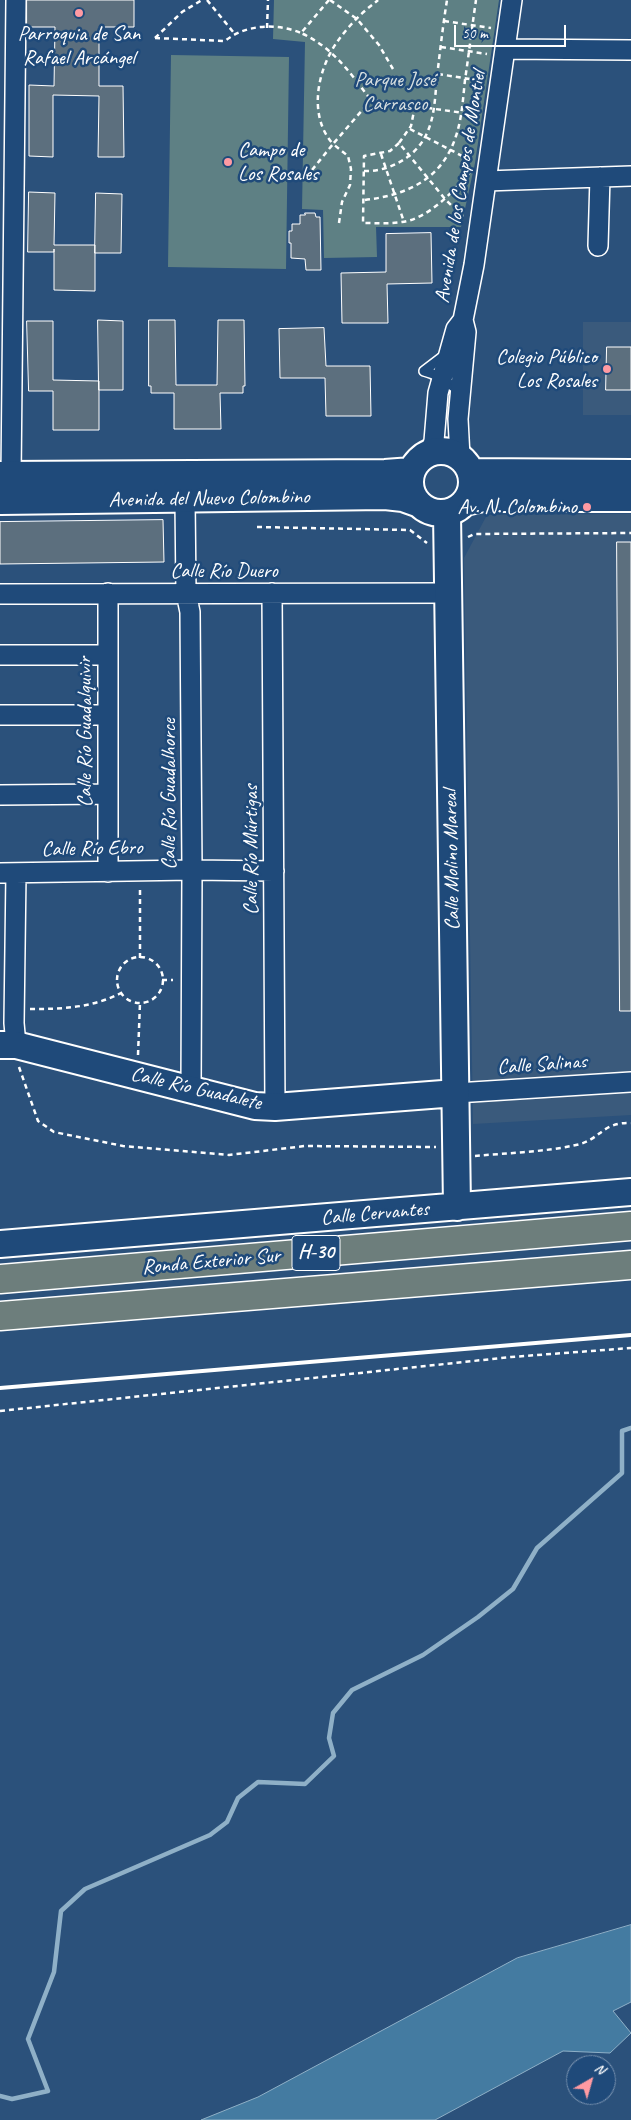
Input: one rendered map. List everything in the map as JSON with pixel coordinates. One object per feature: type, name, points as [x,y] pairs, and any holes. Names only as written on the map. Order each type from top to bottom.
[{"type":"highway","name":"Ronda Exterior Sur","points":[[0,1279],[631,1226]]},
{"type":"highway","name":"Ronda Exterior Sur","points":[[0,1316],[631,1265]]},
{"type":"street","points":[[5,475],[8,109],[16,0]]},
{"type":"street","name":"Avenida de los Campos de Montiel","points":[[466,465],[458,435],[466,332],[463,320],[474,265],[480,174],[498,52],[512,0]]},
{"type":"street","points":[[498,52],[631,50]]},
{"type":"street","points":[[480,174],[631,176]]},
{"type":"street","points":[[598,246],[600,177]]},
{"type":"street","name":"Avenida de los Campos de Montiel","points":[[430,453],[434,441],[438,393],[448,352],[456,329],[463,320]]},
{"type":"street","points":[[456,508],[471,492],[473,482],[466,465],[451,452],[440,450],[422,457],[412,470],[410,487],[417,503],[430,512],[456,508],[483,498],[631,498]]},
{"type":"street","points":[[466,465],[631,473]]},
{"type":"street","name":"Avenida del Nuevo Colombino","points":[[5,475],[385,473],[412,470]]},
{"type":"street","name":"Avenida del Nuevo Colombino","points":[[0,500],[185,500],[385,496],[403,498],[417,503]]},
{"type":"street","name":"Calle Río Guadalhorce","points":[[185,500],[186,593],[190,612],[191,1089]]},
{"type":"street","name":"Calle Molino Mareal","points":[[456,508],[448,593],[458,1207]]},
{"type":"street","name":"Calle Río Guadalquivir","points":[[108,593],[108,872]]},
{"type":"street","name":"Calle Río Múrtigas","points":[[272,593],[275,1106]]},
{"type":"street","name":"Calle Río Duero","points":[[0,594],[448,593]]},
{"type":"street","points":[[0,655],[108,655]]},
{"type":"street","points":[[0,715],[108,715]]},
{"type":"street","points":[[0,795],[108,794]]},
{"type":"street","name":"Calle Río Ebro","points":[[8,873],[192,870],[274,871]]},
{"type":"street","points":[[8,873],[8,950],[14,1023],[11,1050]]},
{"type":"street","name":"Calle Río Guadalete","points":[[11,1050],[191,1089],[255,1106],[456,1093]]},
{"type":"street","name":"Calle Salinas","points":[[456,1093],[631,1082]]},
{"type":"street","name":"Calle Cervantes","points":[[0,1244],[631,1192]]},
{"type":"lane","points":[[442,378],[461,392]]},
{"type":"path","points":[[202,0],[182,12],[155,38],[225,41],[247,28],[293,30],[319,42],[331,52],[342,62],[371,100],[482,116]]},
{"type":"path","points":[[207,0],[234,34]]},
{"type":"path","points":[[267,28],[268,0]]},
{"type":"path","points":[[302,33],[329,0],[357,19],[379,45],[393,69]]},
{"type":"path","points":[[339,223],[342,202],[350,185],[351,169],[348,156],[333,144],[320,123],[317,107],[331,52],[357,19],[378,0]]},
{"type":"path","points":[[364,171],[386,168],[409,155],[426,137],[434,108],[448,0]]},
{"type":"path","points":[[365,200],[395,195],[406,191],[427,178],[437,169],[450,149],[456,137],[461,113],[476,0]]},
{"type":"path","points":[[444,21],[495,28]]},
{"type":"path","points":[[441,47],[469,51],[498,52]]},
{"type":"path","points":[[438,74],[487,82]]},
{"type":"path","points":[[312,170],[371,100]]},
{"type":"path","points":[[415,106],[410,129],[399,143],[390,151],[364,156],[365,200],[363,223],[404,222],[434,208],[480,174]]},
{"type":"path","points":[[410,129],[475,162]]},
{"type":"path","points":[[399,143],[463,218]]},
{"type":"path","points":[[381,154],[404,222]]},
{"type":"path","points":[[140,884],[140,958]]},
{"type":"path","points":[[140,958],[147,959],[158,967],[162,980],[158,994],[153,999],[140,1003],[126,999],[121,994],[117,980],[121,967],[132,959],[140,958]]},
{"type":"path","points":[[162,980],[173,980]]},
{"type":"path","points":[[26,1009],[68,1009],[105,1002],[121,994]]},
{"type":"path","points":[[138,1055],[140,1003]]},
{"type":"path","points":[[11,1050],[38,1121],[54,1132],[122,1146],[229,1155],[305,1146],[436,1147]]},
{"type":"path","points":[[472,1156],[575,1146],[591,1141],[605,1128],[617,1122],[631,1123]]},
{"type":"path","points":[[0,1411],[511,1357],[631,1348]]},
{"type":"shaded area","name":"Colegio Público Los Rosales","points":[[583,322],[631,322],[631,415],[583,415]]},
{"type":"shaded area","points":[[631,514],[631,1115],[473,1124],[464,558],[487,515]]},
{"type":"shaded area","points":[[631,1925],[631,2002],[613,2011],[631,2033],[610,2053],[563,2051],[435,2120],[201,2120],[258,2097],[517,1958]]},
{"type":"green space","name":"Parque José Carrasco","points":[[274,0],[499,0],[475,163],[461,227],[376,227],[377,257],[324,258],[323,210],[302,209],[305,42],[273,39]]},
{"type":"green space","name":"Campo de Los Rosales","points":[[171,55],[289,57],[286,269],[168,267]]},
{"type":"building","points":[[27,0],[134,0],[134,27],[99,27],[99,86],[123,86],[124,157],[98,157],[99,96],[53,95],[53,157],[29,156],[29,85],[54,86],[55,27],[27,27]]},
{"type":"building","points":[[29,192],[55,193],[54,245],[95,245],[95,291],[54,290],[54,252],[28,252]]},
{"type":"building","points":[[96,193],[122,194],[121,253],[95,253]]},
{"type":"building","points":[[305,213],[315,213],[316,217],[320,217],[321,270],[306,270],[305,259],[291,258],[289,231],[292,231],[292,224],[300,224],[300,215],[305,215]]},
{"type":"building","points":[[431,233],[432,283],[387,284],[388,323],[342,323],[341,273],[386,272],[386,234]]},
{"type":"building","points":[[98,320],[123,321],[123,390],[99,390]]},
{"type":"building","points":[[149,320],[175,320],[176,385],[217,385],[218,320],[244,320],[245,386],[243,386],[243,393],[220,393],[221,429],[174,429],[174,393],[151,393],[151,386],[149,386]]},
{"type":"building","points":[[27,321],[53,321],[53,380],[99,381],[99,430],[53,430],[53,391],[29,391]]},
{"type":"building","points":[[324,328],[326,366],[370,366],[371,416],[326,416],[325,378],[280,378],[279,329]]},
{"type":"building","points":[[607,347],[631,347],[631,390],[606,390]]},
{"type":"building","points":[[163,520],[164,562],[0,564],[0,522]]},
{"type":"building","points":[[617,542],[631,542],[631,1011],[620,1011]]},
{"type":"waterway","points":[[0,2096],[12,2099],[48,2091],[28,2039],[54,1972],[61,1911],[85,1889],[210,1835],[227,1822],[238,1798],[258,1782],[305,1784],[334,1756],[329,1738],[333,1713],[352,1690],[423,1655],[478,1617],[513,1589],[537,1548],[622,1473],[622,1431],[631,1428]]},
{"type":"railway","points":[[0,1388],[631,1335]]},
{"type":"place","name":"Parroquia de San Rafael Arcángel","points":[[79,13]]},
{"type":"place","name":"Campo de Los Rosales","points":[[228,162]]},
{"type":"place","name":"Colegio Público Los Rosales","points":[[607,369]]},
{"type":"place","name":"Av. N. Colombino","points":[[587,507]]}]
